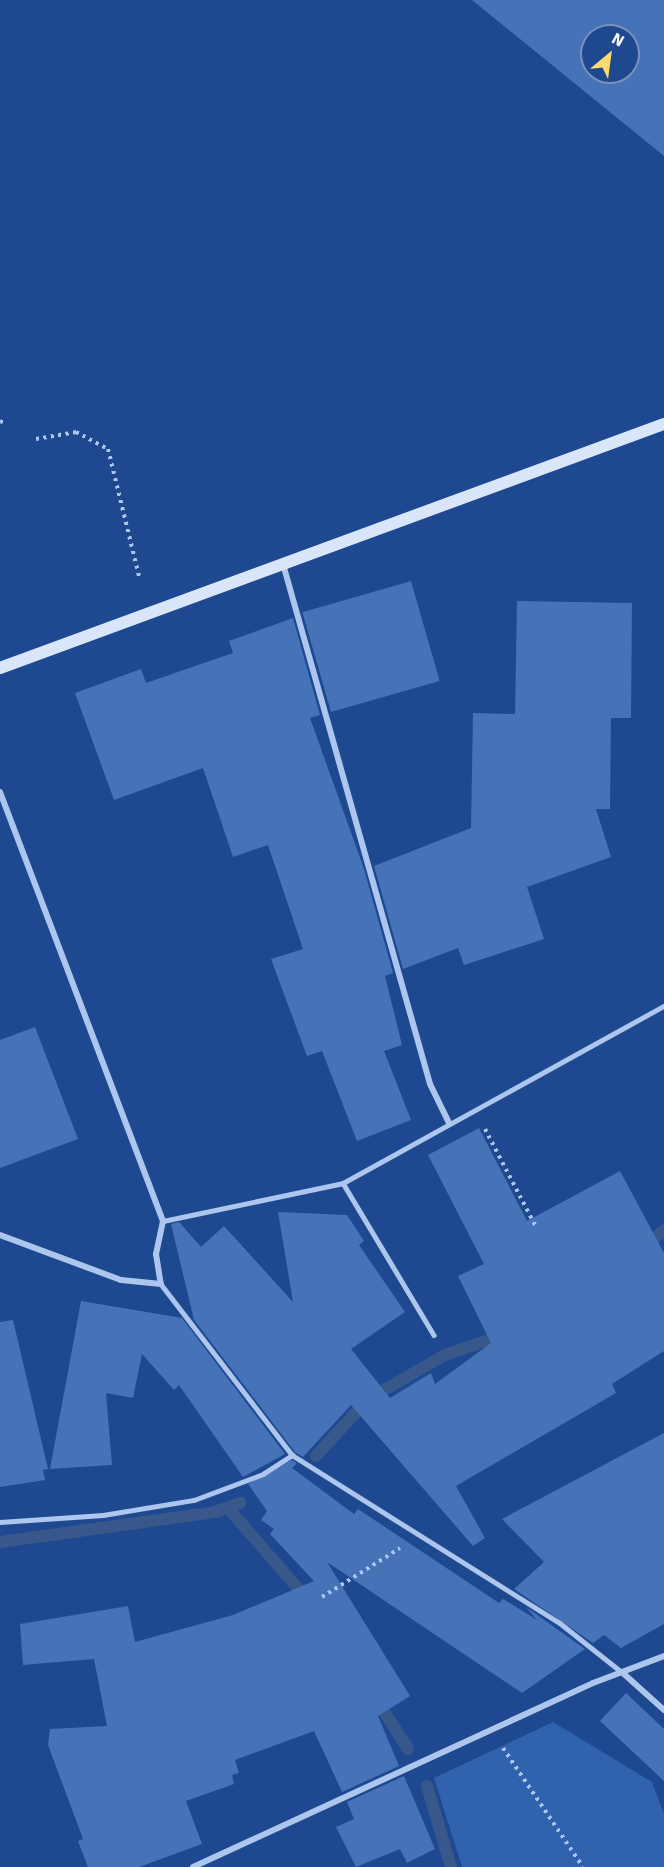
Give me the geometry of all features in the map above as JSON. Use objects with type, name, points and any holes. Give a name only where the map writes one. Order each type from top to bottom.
[{"type":"street","points":[[0,668],[664,424]]},
{"type":"street","points":[[283,564],[430,1084],[450,1123]]},
{"type":"street","points":[[0,792],[163,1221],[156,1254],[161,1284],[121,1280],[0,1235]]},
{"type":"street","points":[[193,1867],[493,1730],[664,1656]]},
{"type":"street","points":[[624,1674],[664,1710]]},
{"type":"lane","points":[[163,1221],[342,1183],[664,1006]]},
{"type":"lane","points":[[342,1183],[434,1335]]},
{"type":"lane","points":[[161,1284],[292,1455],[560,1623],[624,1674]]},
{"type":"lane","points":[[0,1522],[194,1500],[263,1474],[292,1455]]},
{"type":"path","points":[[0,422],[6,420]]},
{"type":"path","points":[[36,440],[76,432],[108,449],[140,576]]},
{"type":"path","points":[[474,1109],[536,1227]]},
{"type":"path","points":[[322,1597],[420,1536]]},
{"type":"path","points":[[493,1730],[583,1867]]},
{"type":"shaded area","points":[[553,1722],[652,1782],[664,1814],[664,1867],[462,1867],[434,1778]]},
{"type":"building","points":[[472,0],[664,0],[664,156]]},
{"type":"building","points":[[411,581],[440,681],[331,712],[302,612]]},
{"type":"building","points":[[517,601],[632,603],[631,718],[611,718],[610,809],[596,809],[611,857],[527,887],[544,939],[464,965],[458,948],[403,969],[374,866],[471,828],[473,713],[515,714]]},
{"type":"building","points":[[293,618],[320,715],[310,718],[364,869],[393,973],[385,976],[402,1045],[384,1051],[411,1120],[357,1141],[322,1051],[307,1056],[271,959],[303,949],[268,845],[233,857],[203,768],[114,800],[75,693],[141,669],[146,683],[233,653],[229,641]]},
{"type":"building","points":[[35,1027],[78,1139],[0,1168],[0,1040]]},
{"type":"building","points":[[479,1128],[527,1221],[620,1171],[664,1253],[664,1351],[612,1384],[616,1393],[456,1486],[485,1538],[473,1546],[351,1405],[303,1457],[295,1452],[194,1320],[171,1224],[179,1222],[201,1247],[224,1226],[293,1302],[278,1212],[347,1215],[364,1241],[359,1245],[405,1312],[351,1349],[390,1398],[431,1373],[435,1384],[491,1343],[458,1276],[484,1264],[428,1155]]},
{"type":"building","points":[[81,1301],[182,1318],[285,1454],[243,1477],[179,1385],[174,1390],[142,1354],[133,1398],[106,1393],[112,1465],[50,1469]]},
{"type":"building","points":[[13,1320],[48,1469],[43,1470],[45,1480],[0,1487],[0,1322]]},
{"type":"building","points":[[664,1433],[664,1624],[621,1648],[604,1635],[593,1643],[514,1589],[544,1562],[502,1519]]},
{"type":"building","points":[[292,1460],[297,1463],[292,1468],[354,1514],[358,1509],[499,1603],[503,1599],[537,1620],[526,1607],[585,1649],[522,1693],[327,1562],[410,1696],[378,1716],[399,1766],[342,1792],[314,1731],[235,1760],[239,1773],[232,1775],[234,1784],[186,1801],[202,1844],[139,1867],[88,1867],[78,1841],[83,1839],[48,1745],[50,1729],[107,1726],[94,1659],[23,1665],[20,1624],[128,1606],[135,1642],[233,1615],[314,1581],[270,1534],[274,1529],[261,1520],[267,1511],[248,1484]]},
{"type":"building","points":[[626,1693],[664,1729],[664,1781],[600,1721]]},
{"type":"building","points":[[404,1776],[435,1849],[407,1863],[400,1849],[356,1867],[336,1827],[354,1819],[347,1802]]},
{"type":"waterway","points":[[644,1247],[664,1230]]},
{"type":"waterway","points":[[316,1456],[368,1399],[445,1355],[503,1335]]},
{"type":"waterway","points":[[0,1542],[215,1512],[240,1503]]},
{"type":"waterway","points":[[228,1508],[308,1600]]},
{"type":"waterway","points":[[377,1700],[408,1749]]},
{"type":"waterway","points":[[427,1786],[451,1867]]}]
